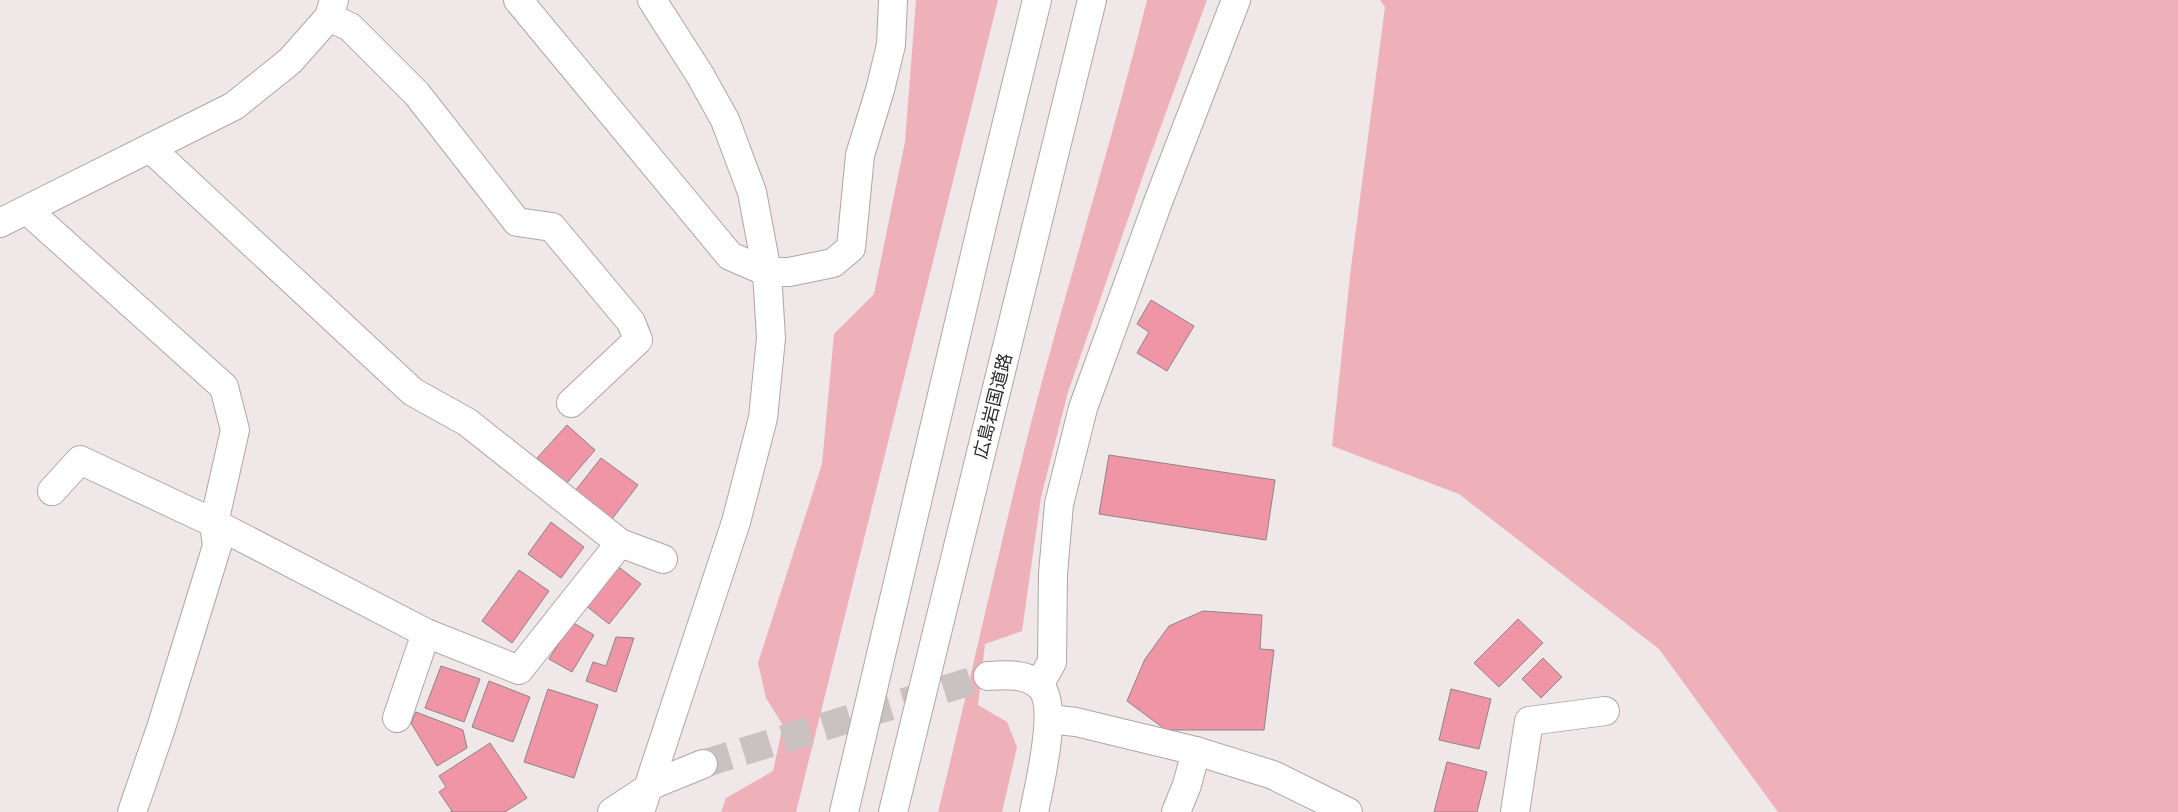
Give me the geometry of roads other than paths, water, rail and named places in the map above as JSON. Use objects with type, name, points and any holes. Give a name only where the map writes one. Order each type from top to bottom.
[{"type":"main road","points":[[518,0],[730,256],[767,272],[789,272],[833,263],[851,248],[860,155],[880,90],[890,44],[892,0]]},
{"type":"main road","points":[[644,800],[736,522],[763,418],[771,338],[767,272],[752,192],[725,120],[652,0]]},
{"type":"main road","points":[[844,812],[986,208],[1037,0]]},
{"type":"main road","name":"広島岩国道路","points":[[893,812],[1092,0]]},
{"type":"main road","points":[[1039,685],[1052,662],[1053,574],[1059,504],[1083,408],[1158,202],[1236,0]]},
{"type":"main road","points":[[0,223],[234,106],[290,60],[331,8],[417,94],[517,222],[552,227],[631,322],[638,340],[571,403]]},
{"type":"main road","points":[[150,148],[413,392],[467,422],[620,544],[663,559]]},
{"type":"main road","points":[[27,210],[224,387],[235,430],[214,523],[217,546],[161,728],[132,812]]},
{"type":"main road","points":[[52,491],[80,460],[214,523],[426,633],[519,670],[620,544]]},
{"type":"main road","points":[[397,718],[426,633]]},
{"type":"main road","points":[[988,676],[1013,674],[1039,685],[1047,696],[1049,719],[1034,812]]},
{"type":"main road","points":[[1515,812],[1529,721],[1604,711]]},
{"type":"main road","points":[[1049,719],[1076,722],[1196,751],[1273,775],[1348,812]]},
{"type":"main road","points":[[1176,812],[1187,785],[1196,751]]},
{"type":"main road","points":[[612,812],[644,800],[679,772],[703,764]]},
{"type":"tunnel","points":[[703,764],[988,676]]}]
